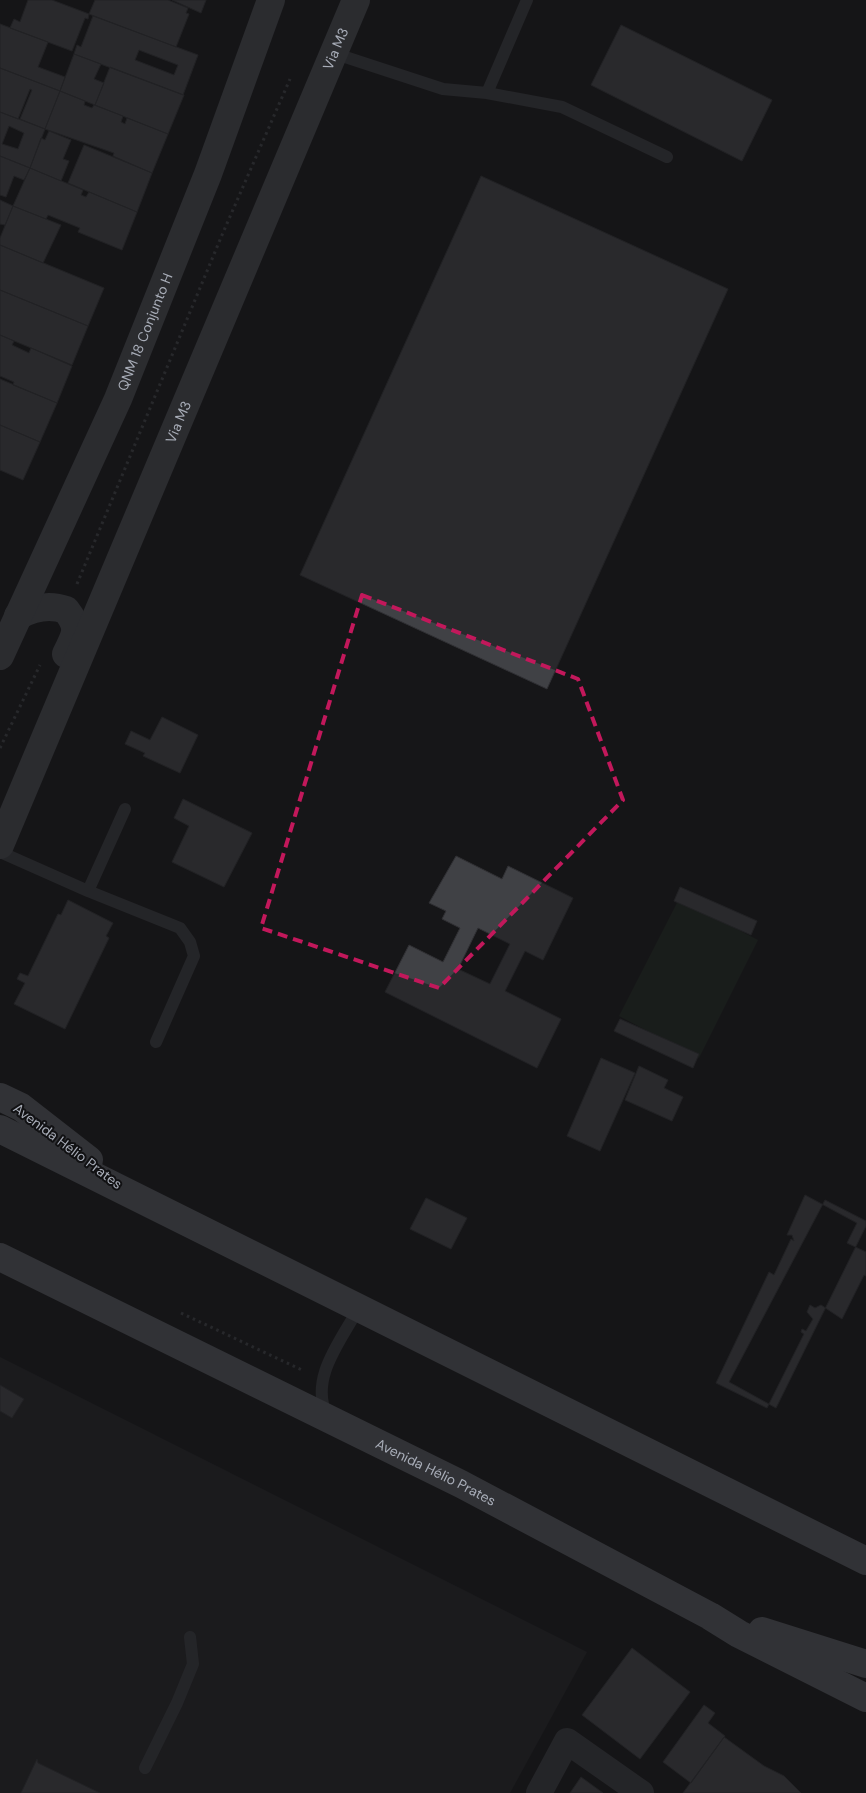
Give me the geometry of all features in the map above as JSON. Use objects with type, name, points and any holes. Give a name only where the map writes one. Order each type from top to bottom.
[{"type":"main road","name":"QNM 18 Conjunto H","points":[[0,656],[118,399],[208,174],[271,0]]},
{"type":"main road","name":"Via M3","points":[[0,845],[356,0]]},
{"type":"main road","points":[[0,841],[20,752],[74,637],[75,621],[66,610],[46,606],[35,608],[18,616]]},
{"type":"main road","name":"Avenida Hélio Prates","points":[[0,1097],[21,1107],[135,1197]]},
{"type":"main road","name":"Avenida Hélio Prates","points":[[0,1129],[358,1309],[708,1480],[866,1560]]},
{"type":"main road","name":"Avenida Hélio Prates","points":[[0,1258],[461,1484],[710,1616],[739,1634],[866,1698]]},
{"type":"main road","points":[[710,1616],[866,1664]]},
{"type":"street","points":[[539,1793],[567,1741],[641,1793]]},
{"type":"lane","points":[[488,93],[527,0]]},
{"type":"lane","points":[[334,53],[443,89],[488,93],[562,106],[667,157]]},
{"type":"lane","points":[[88,892],[126,809]]},
{"type":"lane","points":[[0,852],[88,892],[180,928],[190,942],[194,956],[156,1042]]},
{"type":"lane","points":[[328,1418],[320,1397],[322,1379],[358,1309]]},
{"type":"lane","points":[[144,1768],[177,1703],[193,1664],[190,1637]]},
{"type":"path","points":[[66,610],[218,244],[293,72]]},
{"type":"path","points":[[0,748],[42,662]]},
{"type":"highlighted area","points":[[362,595],[578,679],[623,800],[439,988],[261,928]]},
{"type":"shaded area","points":[[679,899],[758,940],[699,1058],[619,1016]]},
{"type":"shaded area","points":[[0,1357],[587,1652],[510,1793],[0,1793]]},
{"type":"building","points":[[28,0],[52,0],[89,14],[88,19],[85,18],[72,51],[10,28],[14,19],[20,22]]},
{"type":"building","points":[[95,0],[168,0],[188,8],[186,13],[189,14],[176,47],[89,14]]},
{"type":"building","points":[[172,0],[206,0],[201,13]]},
{"type":"building","points":[[93,16],[198,55],[183,95],[74,54],[77,45],[81,47]],"holes":[[[139,50],[178,65],[174,75],[135,60]]]},
{"type":"building","points":[[0,24],[48,42],[38,67],[65,77],[60,91],[0,68]]},
{"type":"building","points":[[621,25],[772,100],[742,161],[591,85]]},
{"type":"building","points":[[74,54],[101,64],[94,79],[104,83],[95,105],[60,91]]},
{"type":"building","points":[[110,67],[184,95],[168,134],[95,105]]},
{"type":"building","points":[[0,68],[60,91],[45,129],[20,119],[32,90],[30,89],[18,119],[0,112]]},
{"type":"building","points":[[60,91],[85,101],[84,105],[92,108],[94,105],[123,116],[121,122],[125,124],[127,118],[168,134],[152,173],[113,156],[114,153],[45,129]]},
{"type":"building","points":[[0,112],[45,129],[30,168],[0,156]],"holes":[[[9,126],[24,133],[18,149],[2,144]]]},
{"type":"building","points":[[49,131],[71,140],[63,159],[69,161],[61,181],[30,168],[41,138],[45,140]]},
{"type":"building","points":[[84,145],[152,173],[137,212],[68,183]]},
{"type":"building","points":[[0,156],[30,168],[24,180],[14,176],[6,197],[0,195]]},
{"type":"building","points":[[30,168],[83,190],[81,195],[86,197],[89,192],[137,212],[122,250],[78,232],[80,228],[48,215],[46,219],[13,206]]},
{"type":"building","points":[[481,176],[728,289],[547,689],[300,575]]},
{"type":"building","points":[[0,200],[13,206],[5,225],[0,224]]},
{"type":"building","points":[[13,206],[61,225],[43,263],[0,245],[0,238]]},
{"type":"building","points":[[0,245],[104,288],[88,326],[0,290]]},
{"type":"building","points":[[0,290],[88,326],[72,365],[0,335]]},
{"type":"building","points":[[0,335],[14,341],[12,345],[29,353],[31,348],[72,366],[57,403],[13,385],[14,382],[0,376]]},
{"type":"building","points":[[0,379],[57,403],[40,442],[0,425]]},
{"type":"building","points":[[0,425],[40,442],[23,480],[0,470]]},
{"type":"building","points":[[162,717],[198,735],[180,773],[143,756],[145,753],[125,744],[131,731],[150,740]]},
{"type":"building","points":[[183,799],[252,833],[224,887],[172,862],[189,826],[174,818]]},
{"type":"building","points":[[456,856],[502,879],[508,866],[573,898],[543,960],[525,951],[505,991],[561,1019],[537,1068],[385,992],[409,945],[443,962],[460,928],[442,919],[446,911],[429,903]],"holes":[[[478,928],[510,944],[490,984],[458,969]]]},
{"type":"building","points":[[680,887],[757,921],[751,935],[674,901]]},
{"type":"building","points":[[68,900],[113,923],[106,936],[109,938],[65,1029],[14,1004],[25,983],[17,979],[20,973],[28,976],[58,914],[61,915]]},
{"type":"building","points":[[620,1019],[699,1054],[693,1068],[614,1031]]},
{"type":"building","points":[[601,1058],[635,1073],[600,1151],[567,1136]]},
{"type":"building","points":[[639,1066],[668,1080],[664,1088],[683,1097],[672,1121],[625,1100]]},
{"type":"building","points":[[805,1195],[857,1223],[847,1243],[866,1252],[866,1276],[864,1275],[842,1319],[821,1305],[815,1308],[810,1305],[807,1312],[813,1319],[806,1331],[802,1329],[801,1332],[804,1334],[767,1408],[716,1383],[769,1272],[774,1275],[791,1239],[794,1241],[792,1235],[787,1235]]},
{"type":"building","points":[[426,1198],[467,1218],[451,1249],[410,1229]]},
{"type":"building","points":[[825,1200],[866,1221],[866,1226],[776,1408],[729,1382]]},
{"type":"building","points":[[0,1385],[24,1399],[12,1418],[0,1411]]},
{"type":"building","points":[[632,1648],[690,1692],[640,1759],[582,1715]]},
{"type":"building","points":[[704,1705],[715,1713],[708,1723],[725,1736],[691,1783],[663,1762]]},
{"type":"building","points":[[724,1737],[764,1766],[784,1776],[801,1793],[683,1793]]},
{"type":"building","points":[[37,1759],[38,1763],[100,1793],[21,1793]]},
{"type":"building","points":[[581,1777],[603,1793],[570,1793]]}]
